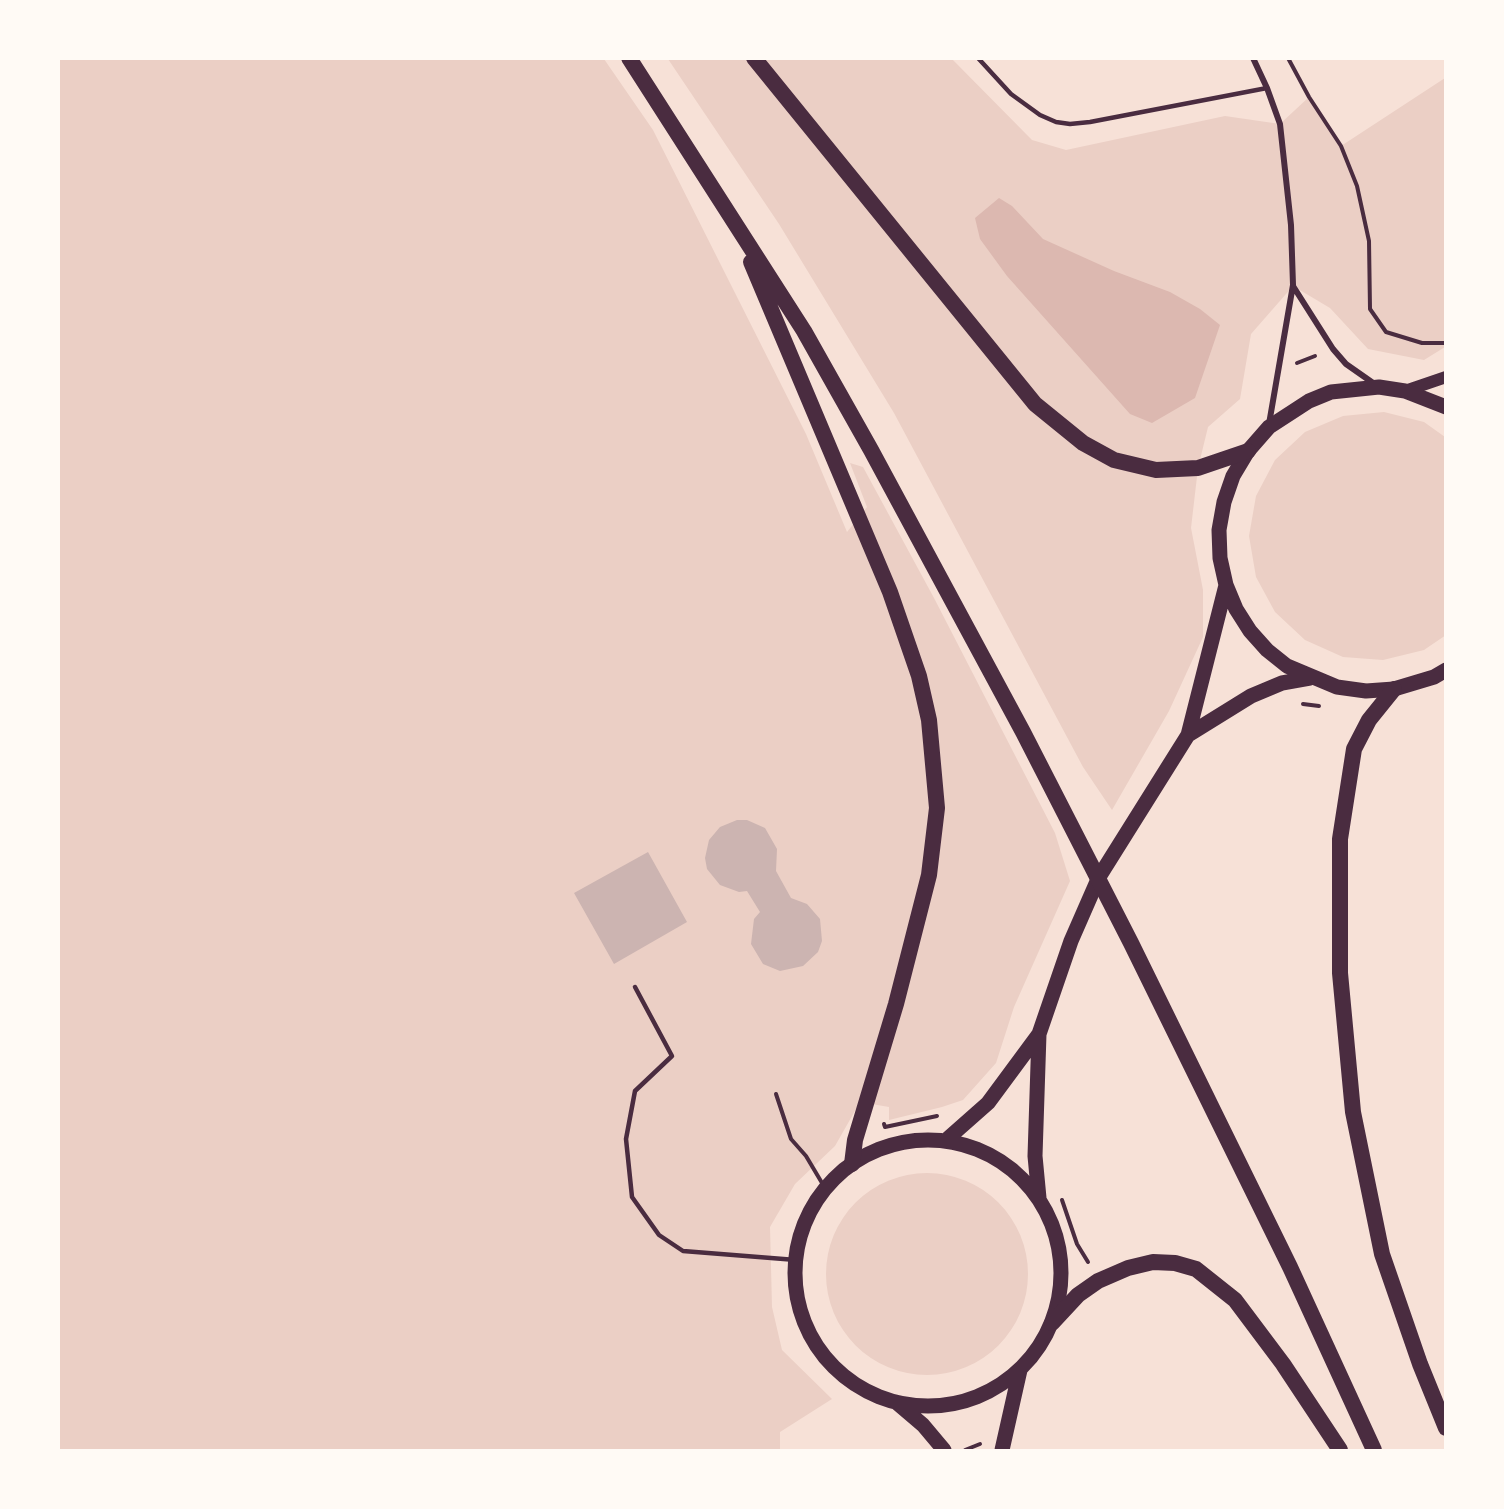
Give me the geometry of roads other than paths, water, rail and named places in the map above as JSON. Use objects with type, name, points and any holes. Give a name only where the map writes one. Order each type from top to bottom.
[{"type":"highway","points":[[629,58],[729,210],[804,331],[1023,732],[1131,943],[1290,1268],[1374,1450]]},
{"type":"highway","points":[[754,58],[1035,404],[1083,443],[1114,460],[1156,470],[1198,468],[1248,451]]},
{"type":"highway","points":[[729,210],[890,592],[919,676],[929,720],[937,808],[929,875],[869,1102],[855,1140],[852,1164]]},
{"type":"highway","points":[[1394,689],[1369,720],[1354,749],[1340,839],[1340,973],[1353,1112],[1382,1254],[1420,1364],[1446,1428]]},
{"type":"highway","points":[[1052,1323],[1078,1295],[1098,1281],[1128,1268],[1153,1263],[1174,1263],[1196,1269],[1234,1300],[1282,1364],[1340,1450]]},
{"type":"main road","points":[[1405,392],[1446,377]]},
{"type":"main road","points":[[1446,407],[1405,392],[1379,387],[1331,392],[1288,412],[1269,427],[1248,451],[1233,476],[1224,502],[1219,530],[1220,558],[1226,585],[1236,609],[1250,631],[1281,661],[1310,678],[1337,687],[1366,691],[1394,689],[1434,678],[1446,670]]},
{"type":"main road","points":[[1039,1198],[1035,1156],[1039,1034],[1071,941],[1099,878],[1188,735],[1226,585]]},
{"type":"main road","points":[[1188,735],[1251,696],[1282,683],[1310,678]]},
{"type":"main road","points":[[945,1141],[988,1103],[1039,1034]]},
{"type":"main road","points":[[912,1141],[945,1141],[981,1150],[1014,1170],[1039,1198],[1054,1228],[1061,1260],[1060,1292],[1052,1323],[1038,1348],[1020,1370],[993,1389],[962,1402],[929,1406],[896,1402],[865,1390],[837,1370],[816,1345],[801,1314],[795,1281],[797,1248],[807,1216],[825,1188],[852,1164],[891,1146],[912,1141]]},
{"type":"main road","points":[[1002,1450],[1020,1370]]},
{"type":"main road","points":[[896,1402],[923,1425],[944,1450]]},
{"type":"street","points":[[1252,58],[1267,88],[1280,124],[1287,169],[1293,285],[1269,427]]},
{"type":"street","points":[[1293,285],[1333,349],[1346,364],[1379,387]]},
{"type":"lane","points":[[978,58],[1011,94],[1040,115],[1063,123],[1090,122],[1267,88]]},
{"type":"lane","points":[[635,987],[672,1056],[635,1091],[626,1139],[632,1197],[658,1235],[683,1251],[796,1260]]}]
